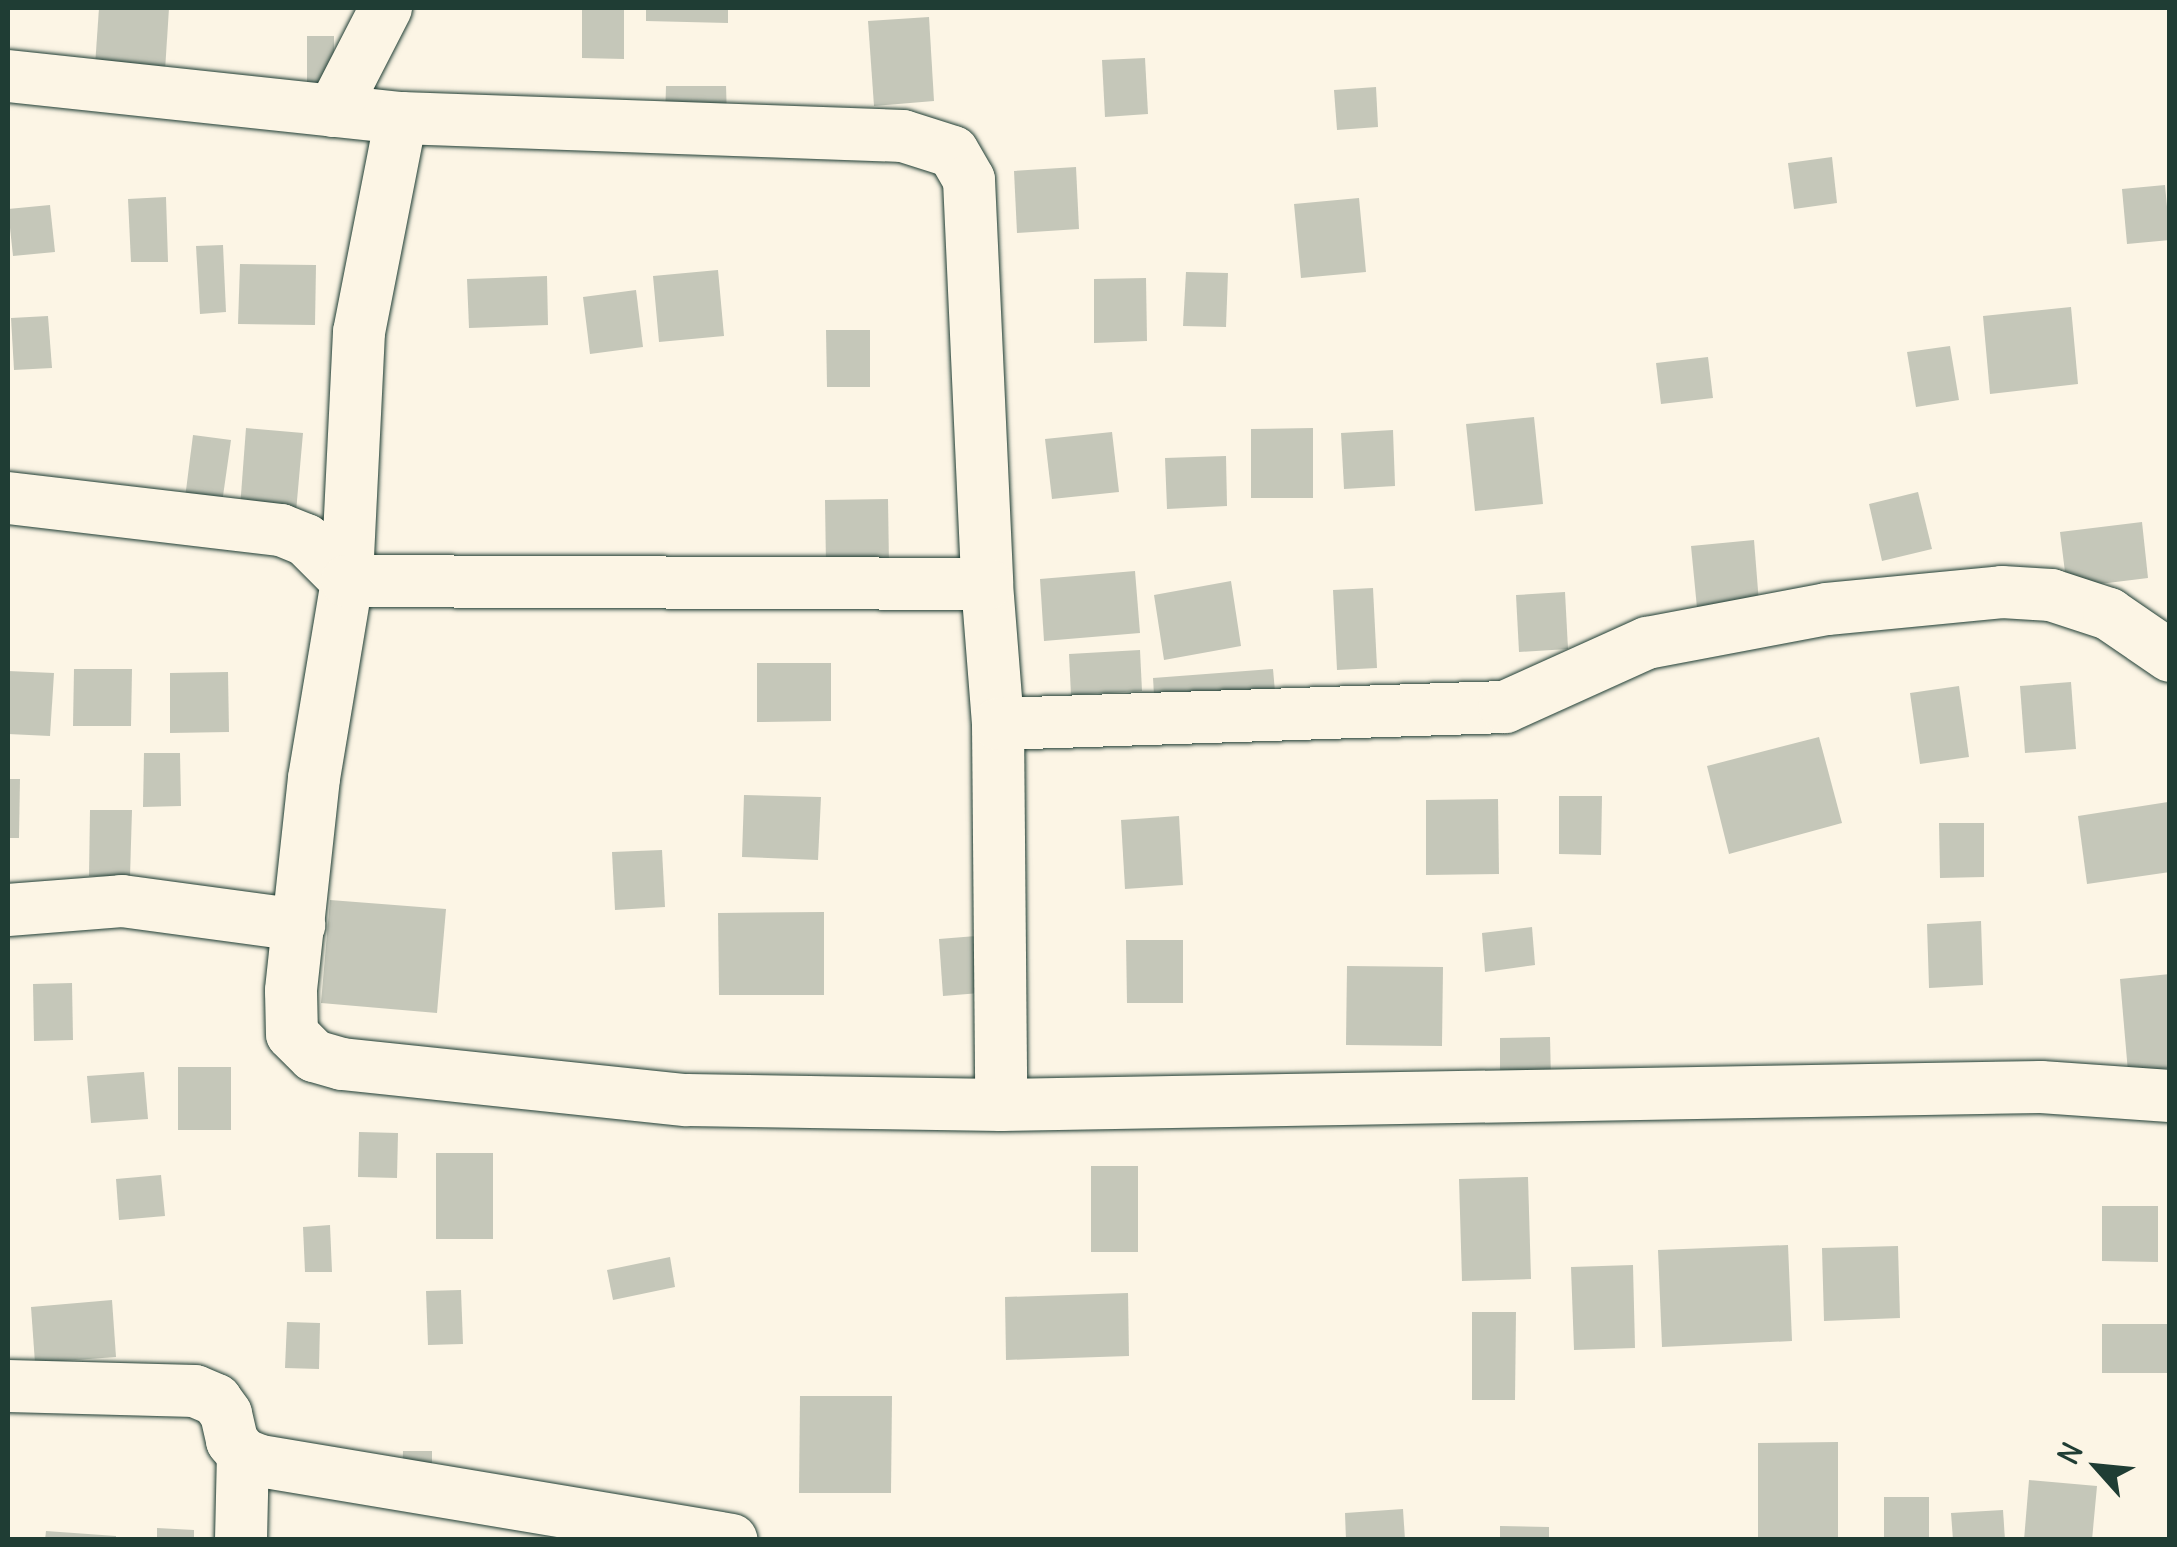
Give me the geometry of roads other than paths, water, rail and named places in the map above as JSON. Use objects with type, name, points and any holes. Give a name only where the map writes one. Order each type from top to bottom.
[{"type":"street","points":[[333,111],[386,8]]},
{"type":"street","points":[[8,76],[401,118],[903,136],[953,152],[970,180],[987,584],[998,724],[1001,1105]]},
{"type":"street","points":[[401,118],[359,332],[346,582],[314,778],[291,991],[292,1034],[314,1056],[342,1064],[687,1100],[1001,1105],[2041,1088],[2170,1096]]},
{"type":"street","points":[[8,498],[281,530],[306,540],[346,582],[987,584]]},
{"type":"street","points":[[998,724],[1504,707],[1648,643],[1827,609],[2002,592],[2051,595],[2109,614],[2170,656]]},
{"type":"street","points":[[8,910],[122,901],[299,926]]},
{"type":"street","points":[[8,1386],[195,1390],[216,1400],[226,1414],[232,1440],[243,1454],[260,1461],[731,1540]]},
{"type":"street","points":[[241,1540],[243,1454]]}]
